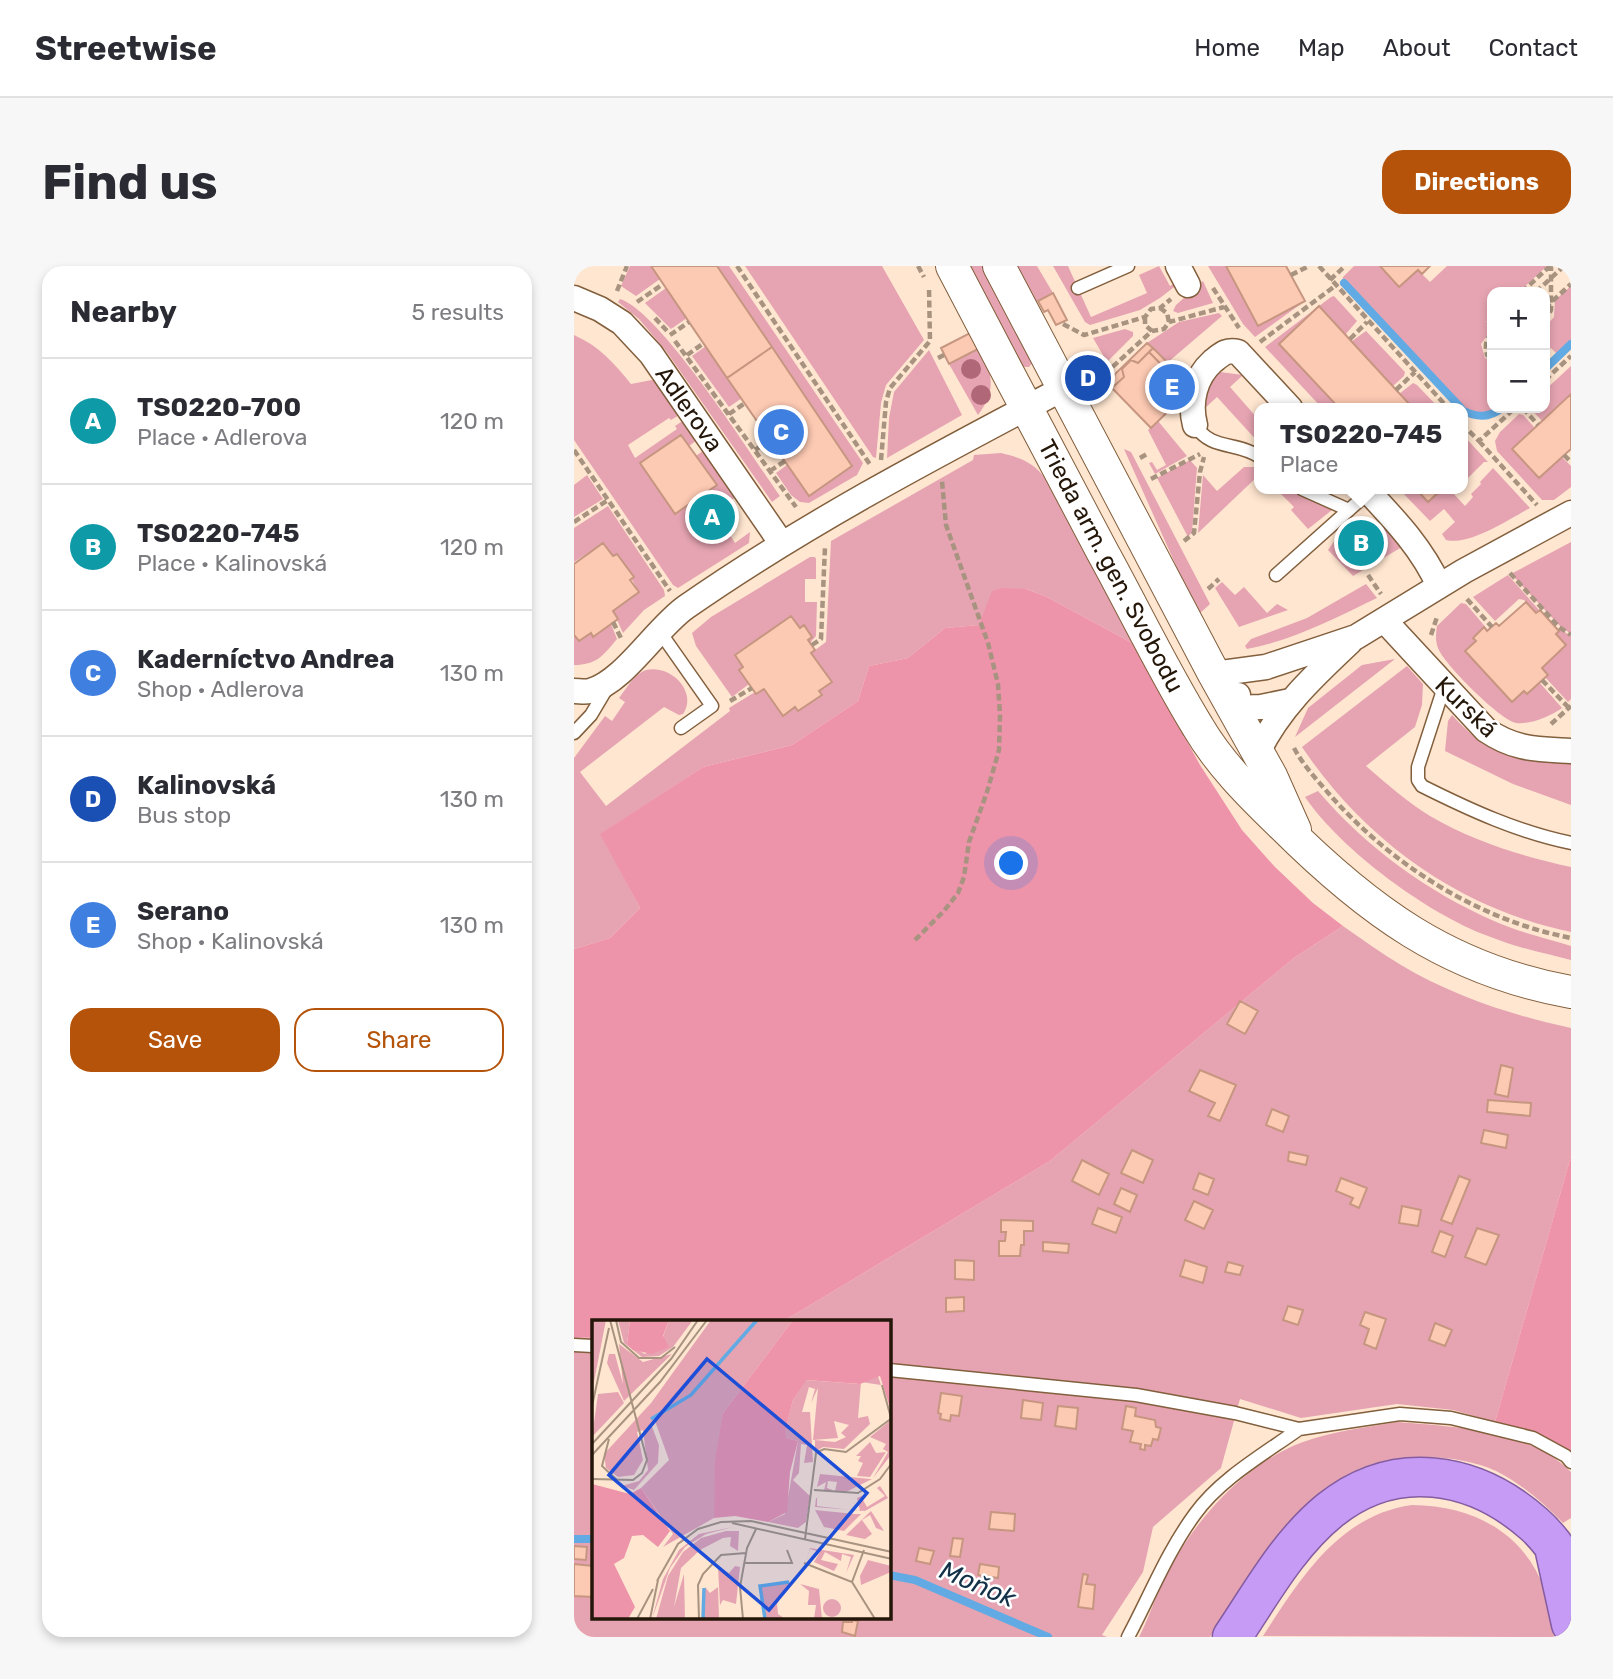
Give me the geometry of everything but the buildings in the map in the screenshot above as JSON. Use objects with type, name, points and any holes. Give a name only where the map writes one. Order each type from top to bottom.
[{"type":"highway","points":[[1237,1629],[1280,1565],[1307,1532],[1330,1510],[1374,1485],[1419,1476],[1444,1478],[1471,1485],[1514,1508],[1562,1551],[1571,1624]]},
{"type":"street","name":"Trieda arm. gen. Svobodu","points":[[952,266],[1025,408],[1199,729],[1244,789],[1301,845],[1372,906],[1433,946],[1498,975],[1571,992]]},
{"type":"street","name":"Trieda arm. gen. Svobodu","points":[[999,266],[1214,674],[1271,776],[1301,845]]},
{"type":"street","name":"Adlerova","points":[[574,298],[600,309],[622,323],[651,354],[782,544]]},
{"type":"street","points":[[1195,425],[1192,409],[1199,378],[1223,352],[1231,350],[1238,352],[1285,403]]},
{"type":"street","points":[[574,691],[590,691],[610,681],[682,610],[782,544],[1064,388]]},
{"type":"street","points":[[1370,494],[1417,546],[1439,586]]},
{"type":"street","points":[[1214,674],[1266,667],[1356,637],[1439,586],[1561,520]]},
{"type":"street","points":[[1114,572],[1153,609],[1200,695],[1215,706],[1261,707],[1290,701]]},
{"type":"street","name":"Kurská","points":[[1384,620],[1475,721],[1500,740],[1525,749],[1571,751]]},
{"type":"street","points":[[1258,752],[1290,701],[1356,637]]},
{"type":"street","points":[[1231,771],[1227,743],[1233,708],[1244,684],[1266,667]]},
{"type":"lane","points":[[1078,288],[1128,266]]},
{"type":"lane","points":[[1195,425],[1208,440],[1254,454]]},
{"type":"lane","points":[[1313,494],[1349,510]]},
{"type":"lane","points":[[1276,575],[1364,494]]},
{"type":"lane","points":[[660,632],[712,706],[681,728]]},
{"type":"lane","points":[[574,733],[591,715],[610,681]]},
{"type":"lane","points":[[1444,687],[1418,767],[1418,780],[1422,786],[1491,819],[1539,836],[1571,843]]},
{"type":"lane","points":[[574,1345],[592,1346]]},
{"type":"lane","points":[[891,1370],[1136,1395],[1235,1413],[1299,1429],[1400,1413],[1451,1418],[1533,1438],[1566,1456],[1571,1462]]},
{"type":"lane","points":[[1128,1637],[1161,1569],[1196,1512],[1249,1464],[1299,1429]]},
{"type":"path","points":[[617,290],[627,266]]},
{"type":"path","points":[[737,266],[874,471]]},
{"type":"path","points":[[1291,275],[1309,266]]},
{"type":"path","points":[[1319,266],[1367,322],[1443,403]]},
{"type":"path","points":[[1330,280],[1345,266]]},
{"type":"path","points":[[1527,287],[1550,266]]},
{"type":"path","points":[[1550,266],[1550,310]]},
{"type":"path","points":[[1543,287],[1564,266]]},
{"type":"path","points":[[1539,287],[1540,275]]},
{"type":"path","points":[[1160,308],[1183,276]]},
{"type":"path","points":[[637,302],[663,284]]},
{"type":"path","points":[[1551,302],[1571,284]]},
{"type":"path","points":[[607,285],[645,309]]},
{"type":"path","points":[[1255,345],[1335,286]]},
{"type":"path","points":[[881,468],[886,402],[890,388],[930,341],[929,288]]},
{"type":"path","points":[[1097,381],[1152,331],[1160,331],[1169,322],[1224,307]]},
{"type":"path","points":[[1060,323],[1084,335],[1145,317],[1151,309],[1160,308],[1167,313],[1169,322]]},
{"type":"path","points":[[653,317],[687,355],[798,510]]},
{"type":"path","points":[[1145,317],[1146,325],[1152,331]]},
{"type":"path","points":[[670,335],[689,322]]},
{"type":"path","points":[[1350,339],[1367,322]]},
{"type":"path","points":[[687,355],[704,343]]},
{"type":"path","points":[[1550,375],[1571,356]]},
{"type":"path","points":[[1396,390],[1415,372]]},
{"type":"path","points":[[729,414],[745,403]]},
{"type":"path","points":[[1479,440],[1509,413]]},
{"type":"path","points":[[1527,413],[1538,425]]},
{"type":"path","points":[[1468,430],[1541,509],[1561,520]]},
{"type":"path","points":[[755,450],[770,440]]},
{"type":"path","points":[[574,450],[673,596]]},
{"type":"path","points":[[1151,479],[1206,452],[1200,472],[1195,533],[1184,541]]},
{"type":"path","points":[[1140,458],[1147,454]]},
{"type":"path","points":[[1564,455],[1571,462]]},
{"type":"path","points":[[770,471],[785,461]]},
{"type":"path","points":[[915,940],[958,893],[964,877],[969,842],[999,750],[998,684],[988,643],[946,525],[942,474]]},
{"type":"path","points":[[574,522],[608,500]]},
{"type":"path","points":[[812,646],[821,639],[825,541],[813,548]]},
{"type":"path","points":[[1517,565],[1507,570],[1551,620],[1571,635]]},
{"type":"path","points":[[1208,589],[1219,579]]},
{"type":"path","points":[[1464,595],[1492,627]]},
{"type":"path","points":[[1430,642],[1434,621],[1441,611]]},
{"type":"path","points":[[613,622],[622,640]]},
{"type":"path","points":[[616,647],[630,632]]},
{"type":"path","points":[[1542,680],[1570,707],[1550,726]]},
{"type":"path","points":[[724,693],[731,703],[752,688]]},
{"type":"path","points":[[1294,748],[1346,812],[1405,863],[1452,893],[1496,915],[1545,933],[1571,938]]},
{"type":"shaded area","points":[[630,266],[651,266],[660,279],[636,296],[621,286]]},
{"type":"shaded area","points":[[717,266],[729,266],[863,463],[857,475],[809,503],[800,502],[791,495],[776,473],[787,465],[809,496],[852,465]]},
{"type":"shaded area","points":[[745,266],[882,266],[924,340],[886,385],[881,403],[876,458],[873,457]]},
{"type":"shaded area","points":[[969,266],[984,266],[1033,362],[1029,367],[1021,364]]},
{"type":"shaded area","points":[[1016,266],[1037,266],[1053,293],[1035,303]]},
{"type":"shaded area","points":[[1053,266],[1068,266],[1091,317],[1147,293],[1139,275],[1159,266],[1170,286],[1196,270],[1140,310],[1090,325],[1085,322]]},
{"type":"shaded area","points":[[1208,266],[1226,266],[1258,326],[1305,301],[1255,337],[1243,324]]},
{"type":"shaded area","points":[[1354,266],[1380,266],[1399,287],[1418,270],[1430,282],[1447,266],[1547,266],[1524,287],[1487,287],[1487,336],[1481,344],[1487,359],[1487,413],[1497,413],[1479,418],[1468,414],[1468,403],[1453,403],[1342,283],[1343,277]]},
{"type":"shaded area","points":[[1203,281],[1213,303],[1178,313],[1173,311],[1176,305]]},
{"type":"shaded area","points":[[1571,286],[1571,346],[1550,366],[1550,362],[1558,355],[1550,349],[1550,321],[1554,317],[1555,300]]},
{"type":"shaded area","points":[[666,288],[687,318],[671,329],[645,303]]},
{"type":"shaded area","points":[[1334,296],[1357,321],[1345,335],[1319,307],[1279,344],[1334,403],[1317,403],[1265,347],[1331,297]]},
{"type":"shaded area","points":[[620,299],[637,310],[681,356],[780,496],[772,502],[666,351],[639,319],[618,302]]},
{"type":"shaded area","points":[[1219,313],[1222,316],[1167,363],[1147,343],[1179,322]]},
{"type":"shaded area","points":[[1125,329],[1133,332],[1133,336],[1107,362],[1093,338]]},
{"type":"shaded area","points":[[1366,331],[1405,372],[1393,386],[1352,341]]},
{"type":"shaded area","points":[[574,335],[606,356],[631,384],[657,379],[681,414],[671,420],[669,418],[628,445],[635,458],[677,429],[675,426],[684,420],[697,440],[689,446],[681,435],[640,463],[675,513],[696,456],[704,450],[736,497],[727,503],[722,496],[689,519],[701,538],[736,515],[725,527],[735,543],[750,532],[749,543],[678,588],[673,585],[574,440]]},
{"type":"shaded area","points":[[706,346],[742,398],[729,407],[692,356]]},
{"type":"shaded area","points":[[981,347],[991,382],[988,397],[978,415],[949,364]]},
{"type":"shaded area","points":[[929,350],[962,415],[887,458],[889,418],[894,392]]},
{"type":"shaded area","points":[[1571,366],[1571,394],[1542,421],[1535,413],[1550,413],[1550,385]]},
{"type":"shaded area","points":[[1220,372],[1243,375],[1230,387],[1254,414],[1254,438],[1217,397],[1203,410],[1205,383]]},
{"type":"shaded area","points":[[1413,383],[1434,403],[1408,403],[1399,394]]},
{"type":"shaded area","points":[[1519,414],[1535,428],[1512,449],[1539,478],[1562,457],[1571,466],[1571,487],[1554,500],[1542,500],[1497,451],[1495,441],[1500,432]]},
{"type":"shaded area","points":[[1158,421],[1187,456],[1155,474],[1149,463],[1152,462],[1157,470],[1166,465],[1148,430]]},
{"type":"shaded area","points":[[1468,440],[1488,462],[1484,462],[1468,478]]},
{"type":"shaded area","points":[[1124,449],[1131,452],[1210,604],[1198,615]]},
{"type":"shaded area","points":[[1001,453],[1026,462],[1046,479],[1134,644],[1047,597],[1026,589],[979,625],[945,628],[908,658],[869,666],[858,701],[792,745],[703,767],[601,834],[640,908],[610,938],[574,949],[574,758],[605,716],[612,721],[625,702],[619,698],[631,682],[646,670],[664,671],[680,682],[687,697],[687,706],[683,714],[679,715],[664,707],[580,772],[606,806],[730,711],[729,708],[755,692],[764,689],[783,715],[831,682],[811,653],[826,642],[831,541],[973,460],[974,455]]},
{"type":"shaded area","points":[[1190,460],[1197,468],[1192,532],[1188,537],[1157,478]]},
{"type":"shaded area","points":[[1244,467],[1254,467],[1254,480],[1198,533],[1203,475],[1217,491]]},
{"type":"shaded area","points":[[1493,468],[1530,508],[1489,530],[1455,541],[1446,540],[1442,534],[1455,522],[1444,509],[1430,521],[1404,494],[1421,494],[1428,501],[1436,494],[1454,494],[1465,506],[1480,482]]},
{"type":"shaded area","points":[[587,475],[603,499],[574,517],[574,485]]},
{"type":"shaded area","points":[[1281,494],[1300,494],[1332,510],[1308,529],[1291,510],[1294,507]]},
{"type":"shaded area","points":[[608,506],[664,590],[665,596],[644,610],[623,633],[613,611],[639,592],[617,554],[613,556],[603,543],[574,562],[574,528]]},
{"type":"shaded area","points":[[1358,518],[1377,523],[1402,547],[1353,576],[1328,550],[1344,527],[1350,535],[1343,542],[1361,561],[1379,545],[1360,525],[1355,530],[1349,522]]},
{"type":"shaded area","points":[[1571,542],[1571,634],[1560,626],[1511,574]]},
{"type":"shaded area","points":[[810,557],[816,559],[816,579],[805,579],[805,602],[817,602],[816,636],[810,643],[808,640],[812,637],[804,626],[800,628],[791,616],[735,654],[743,667],[740,670],[749,684],[732,697],[696,646],[692,633],[711,617]]},
{"type":"shaded area","points":[[1508,575],[1539,610],[1536,613],[1524,600],[1519,599],[1495,621],[1473,597]]},
{"type":"shaded area","points":[[1222,582],[1235,595],[1244,587],[1267,613],[1277,604],[1288,610],[1239,627],[1215,588]]},
{"type":"shaded area","points":[[1366,584],[1377,598],[1298,634],[1247,649],[1245,646],[1251,639],[1307,618]]},
{"type":"shaded area","points":[[1002,588],[1026,589],[1047,597],[1134,644],[1200,765],[1242,830],[1275,867],[1313,903],[1343,926],[1294,958],[1050,1161],[785,1320],[592,1320],[592,1337],[574,1338],[574,949],[610,938],[640,908],[600,834],[703,767],[792,745],[858,701],[869,666],[908,658],[945,628],[979,625],[992,591]]},
{"type":"shaded area","points":[[1461,603],[1466,604],[1488,630],[1484,628],[1474,637],[1476,641],[1466,652],[1512,702],[1524,691],[1527,694],[1540,683],[1562,708],[1528,723],[1516,723],[1498,712],[1461,678],[1442,655],[1436,637],[1437,626]]},
{"type":"shaded area","points":[[611,624],[617,639],[594,661],[574,665],[574,635],[579,641],[591,633],[594,636]]},
{"type":"shaded area","points":[[1558,628],[1571,636],[1571,699],[1568,702],[1545,677],[1548,674],[1542,668],[1566,645],[1556,634]]},
{"type":"shaded area","points":[[1395,659],[1295,737],[1308,708],[1362,665]]},
{"type":"shaded area","points":[[1407,666],[1423,684],[1422,705],[1415,727],[1366,766],[1413,805],[1446,825],[1499,847],[1571,867],[1571,932],[1491,907],[1418,866],[1355,812],[1327,781],[1302,747]]},
{"type":"shaded area","points":[[1452,715],[1479,740],[1505,754],[1535,761],[1571,763],[1571,805],[1513,784],[1445,751],[1448,721]]},
{"type":"shaded area","points":[[1318,791],[1356,831],[1398,866],[1445,896],[1494,921],[1571,946],[1571,960],[1488,936],[1464,926],[1413,896],[1363,858],[1321,817],[1305,797]]},
{"type":"shaded area","points":[[1343,926],[1401,965],[1441,986],[1505,1011],[1571,1028],[1571,1156],[1495,1422],[1453,1410],[1397,1404],[1301,1418],[1240,1399],[1221,1468],[1153,1527],[1143,1572],[1102,1635],[1107,1637],[574,1637],[574,1338],[592,1337],[592,1620],[891,1620],[891,1320],[785,1320],[1050,1161],[1294,958]]},
{"type":"shaded area","points":[[1571,1156],[1571,1451],[1538,1434],[1495,1422]]},
{"type":"shaded area","points":[[1398,1422],[1490,1433],[1534,1447],[1554,1458],[1571,1472],[1571,1518],[1563,1523],[1515,1482],[1478,1464],[1435,1457],[1413,1457],[1369,1465],[1350,1474],[1328,1490],[1210,1637],[1139,1637],[1163,1581],[1192,1533],[1242,1479],[1282,1451],[1303,1442],[1338,1432]]},
{"type":"shaded area","points":[[1412,1505],[1468,1514],[1492,1525],[1512,1540],[1541,1581],[1550,1607],[1554,1637],[1263,1636],[1307,1572],[1343,1536],[1386,1511]]},
{"type":"waterway","points":[[1344,283],[1456,403]]},
{"type":"waterway","points":[[1550,364],[1571,344]]},
{"type":"waterway","points":[[1468,412],[1483,416],[1494,413]]},
{"type":"waterway","name":"Moňok","points":[[574,1539],[592,1539]]},
{"type":"waterway","name":"Moňok","points":[[891,1575],[915,1580],[1048,1637]]},
{"type":"place","name":"Kalinovská","points":[[1088,378]]},
{"type":"place","name":"Serano","points":[[1172,387]]},
{"type":"place","name":"Kaderníctvo Andrea","points":[[781,432]]},
{"type":"place","name":"TS0220-700","points":[[712,517]]},
{"type":"place","name":"TS0220-745","points":[[1361,543]]}]
